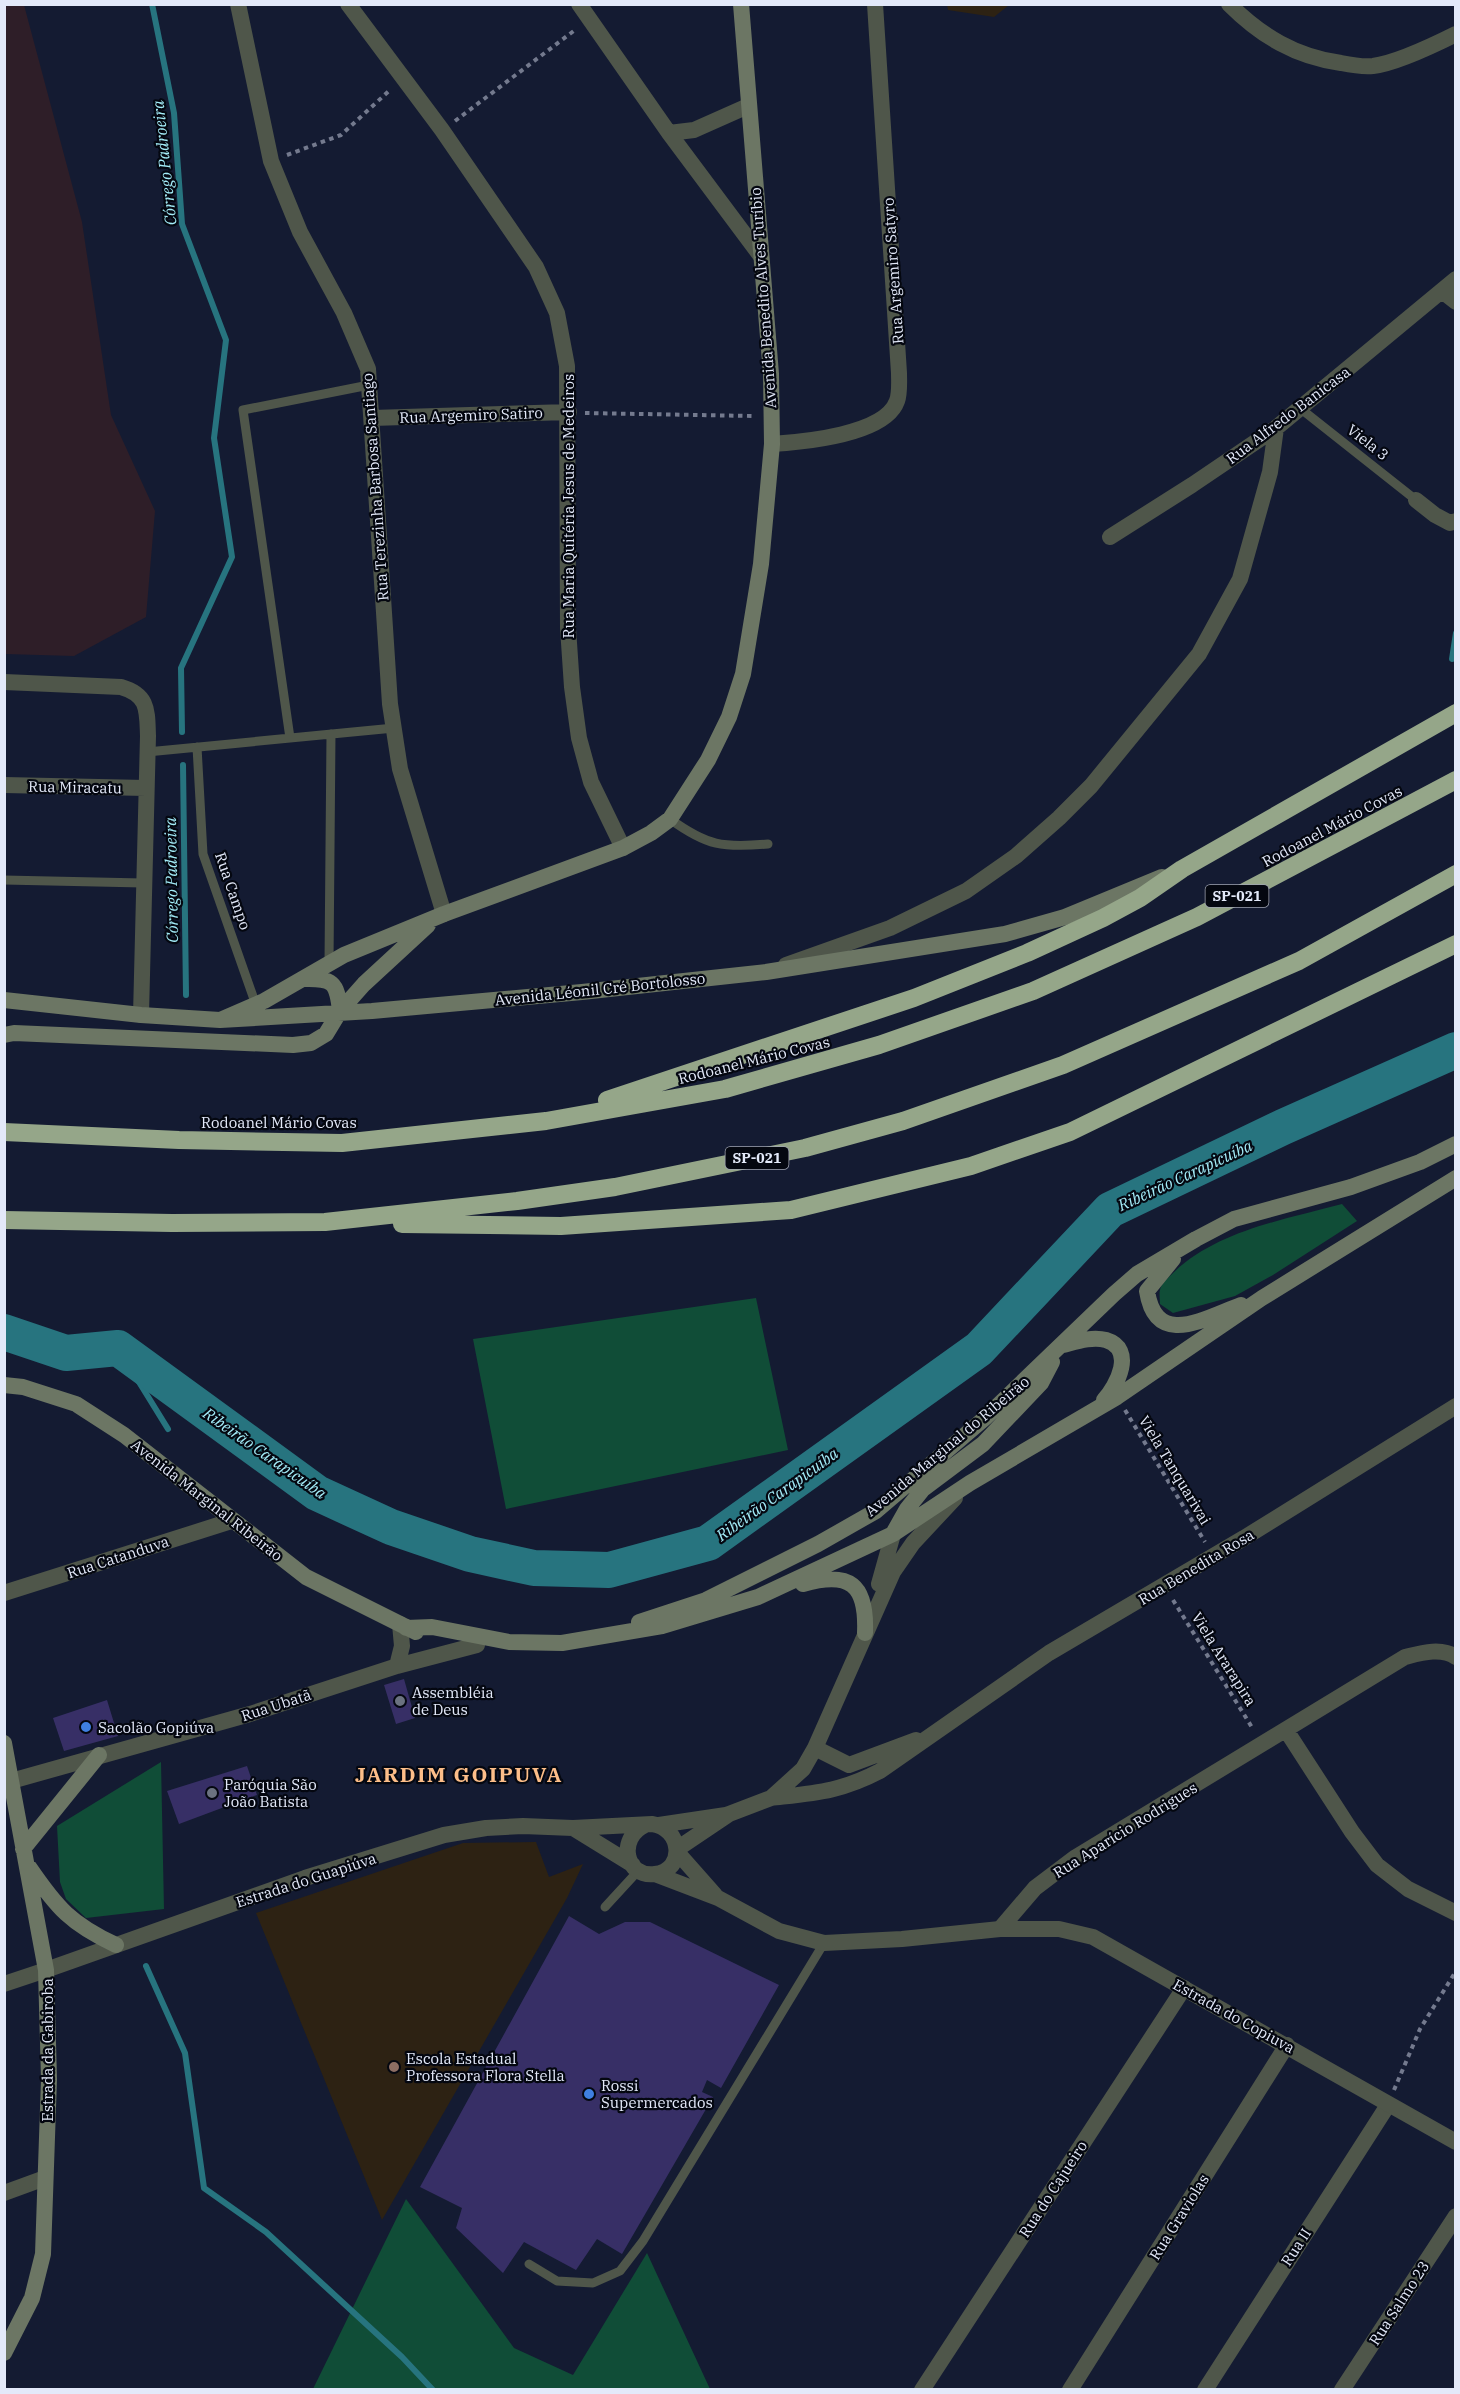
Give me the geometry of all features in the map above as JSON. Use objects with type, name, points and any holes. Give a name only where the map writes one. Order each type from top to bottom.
[{"type":"highway","points":[[546,1120],[914,998],[1027,953],[1140,898],[1182,869],[1455,713]]},
{"type":"highway","name":"Rodoanel Mário Covas","points":[[4,1132],[179,1140],[342,1143],[546,1120],[725,1089],[879,1046],[1033,991],[1197,917],[1455,780]]},
{"type":"highway","name":"SP-021","points":[[4,1220],[171,1223],[325,1222],[517,1201],[615,1187],[805,1148],[903,1121],[1062,1065],[1299,961],[1455,874]]},
{"type":"highway","points":[[325,1222],[561,1226],[790,1210],[971,1166],[1070,1132],[1455,944]]},
{"type":"main road","name":"Avenida Benedito Alves Turíbio","points":[[220,1020],[256,1005],[344,955],[623,848],[651,833],[670,819],[708,760],[729,717],[742,674],[761,564],[772,444],[771,374],[741,4]]},
{"type":"main road","name":"Avenida Léonil Cré Bortolosso","points":[[4,1000],[141,1015],[220,1020],[340,1011],[372,1011],[766,972],[1005,934],[1065,917],[1182,869]]},
{"type":"main road","name":"Avenida Benedito Alves Turíbio","points":[[4,1035],[14,1033],[293,1045],[311,1042],[326,1034],[340,1011],[364,984],[440,917]]},
{"type":"main road","points":[[302,979],[324,980],[331,983],[338,991],[340,1011]]},
{"type":"main road","points":[[4,1011],[41,1004]]},
{"type":"main road","name":"Avenida Marginal do Ribeirão","points":[[592,1637],[706,1600],[818,1544],[876,1511],[985,1418],[1137,1274],[1196,1239],[1234,1219],[1351,1186],[1420,1162],[1455,1144]]},
{"type":"main road","name":"Avenida Marginal do Ribeirão","points":[[758,1597],[893,1534],[970,1483],[1117,1397],[1262,1298],[1455,1178]]},
{"type":"main road","name":"Avenida Marginal do Ribeirão","points":[[1196,1239],[1166,1266],[1147,1291],[1149,1306],[1157,1319],[1171,1326],[1185,1325],[1262,1298]]},
{"type":"main road","name":"Avenida Marginal do Ribeirão","points":[[893,1534],[907,1509],[923,1489],[983,1444],[1041,1383],[1060,1348],[1088,1339],[1107,1340],[1121,1355],[1120,1377],[1114,1389],[1095,1410]]},
{"type":"main road","name":"Avenida Marginal Ribeirão","points":[[4,1385],[23,1387],[76,1404],[124,1435],[231,1521],[306,1577],[427,1637],[477,1645],[509,1642]]},
{"type":"main road","name":"Avenida Marginal do Ribeirão","points":[[592,1637],[662,1626],[819,1580],[834,1579],[849,1583],[859,1591],[864,1602],[866,1631]]},
{"type":"main road","points":[[403,1626],[432,1627],[509,1642],[562,1644],[592,1637]]},
{"type":"main road","name":"Estrada da Gabiroba","points":[[4,1743],[8,1782],[46,1970],[49,2079],[43,2254],[32,2298],[4,2353]]},
{"type":"main road","points":[[99,1755],[24,1856],[57,1906],[78,1925],[116,1945]]},
{"type":"street","name":"Rua Terezinha Barbosa Santiago","points":[[238,4],[271,161],[300,232],[355,337],[368,369],[385,646],[394,728],[400,769],[440,917]]},
{"type":"street","name":"Rua Maria Quitéria Jesus de Medeiros","points":[[348,4],[402,80],[442,130],[536,267],[557,313],[567,366],[569,412],[568,628],[575,707],[579,738],[591,782],[623,848]]},
{"type":"street","points":[[579,4],[669,133],[760,255]]},
{"type":"street","name":"Rua Argemiro Satyro","points":[[772,444],[832,437],[865,428],[883,418],[897,402],[898,351],[875,4]]},
{"type":"street","points":[[1229,4],[1248,23],[1286,48],[1323,61],[1350,65],[1374,66],[1426,49],[1455,34]]},
{"type":"street","points":[[669,133],[704,126],[748,106]]},
{"type":"street","name":"Rua Alfredo Banicasa","points":[[1110,537],[1276,428],[1455,279]]},
{"type":"street","points":[[1442,291],[1455,302]]},
{"type":"street","name":"Rua Argemiro Satiro","points":[[372,418],[569,412]]},
{"type":"street","points":[[766,972],[890,928],[966,891],[1016,856],[1091,786],[1199,654],[1240,579],[1268,483],[1276,428]]},
{"type":"street","points":[[1416,500],[1435,515],[1450,523],[1455,521]]},
{"type":"street","points":[[4,682],[106,684],[134,690],[141,696],[147,715],[141,1015]]},
{"type":"street","name":"Rua Miracatu","points":[[4,785],[146,788]]},
{"type":"street","name":"Rua Benedita Rosa","points":[[652,1825],[729,1814],[771,1798],[832,1791],[851,1786],[902,1757],[1049,1653],[1165,1587],[1455,1406]]},
{"type":"street","points":[[815,1748],[893,1572],[913,1543],[970,1483]]},
{"type":"street","name":"Rua Catanduva","points":[[4,1593],[231,1521]]},
{"type":"street","name":"Avenida Marginal do Ribeirão","points":[[866,1631],[893,1534]]},
{"type":"street","points":[[398,1666],[403,1626]]},
{"type":"street","name":"Rua Ubatã","points":[[8,1782],[250,1714],[398,1666],[477,1645]]},
{"type":"street","name":"Rua Aparício Rodrigues","points":[[1000,1929],[1035,1888],[1076,1857],[1405,1657],[1428,1651],[1452,1654],[1455,1657]]},
{"type":"street","points":[[1286,1730],[1352,1832],[1377,1864],[1408,1889],[1455,1913]]},
{"type":"street","name":"Rua Benedita Rosa","points":[[771,1798],[803,1769],[815,1748],[849,1765],[939,1731]]},
{"type":"street","name":"Rua Benedita Rosa","points":[[677,1850],[729,1814]]},
{"type":"street","points":[[717,1898],[677,1850],[675,1838],[668,1830],[652,1825],[637,1828],[628,1842],[628,1858],[642,1870],[717,1898],[779,1931],[824,1943],[902,1939],[1000,1929]]},
{"type":"street","name":"Estrada do Guapiúva","points":[[4,1984],[305,1878],[444,1835],[486,1828],[523,1826],[573,1828],[652,1825]]},
{"type":"street","name":"Estrada do Guapiúva","points":[[573,1828],[642,1870]]},
{"type":"street","points":[[642,1870],[669,1867],[677,1850]]},
{"type":"street","name":"Estrada do Copiuva","points":[[1000,1929],[1059,1929],[1093,1936],[1455,2142]]},
{"type":"street","name":"Rua do Cajueiro","points":[[922,2390],[1184,1988]]},
{"type":"street","name":"Rua Graviolas","points":[[1070,2390],[1287,2046]]},
{"type":"street","name":"Rua II","points":[[1205,2390],[1388,2105]]},
{"type":"street","points":[[4,2193],[45,2178]]},
{"type":"street","name":"Rua Salmo 23","points":[[1342,2390],[1455,2216]]},
{"type":"lane","points":[[290,738],[243,410],[369,385]]},
{"type":"lane","name":"Viela 3","points":[[1301,409],[1416,500]]},
{"type":"lane","points":[[147,752],[394,728]]},
{"type":"lane","points":[[329,963],[331,734]]},
{"type":"lane","name":"Rua Campo","points":[[197,747],[203,854],[256,1005]]},
{"type":"lane","points":[[670,819],[694,836],[717,844],[739,846],[768,844]]},
{"type":"lane","points":[[4,880],[143,883]]},
{"type":"lane","points":[[605,1907],[642,1870]]},
{"type":"lane","points":[[529,2264],[557,2281],[593,2283],[620,2271],[643,2241],[824,1943]]},
{"type":"path","points":[[442,130],[589,19]]},
{"type":"path","points":[[271,161],[340,135],[402,80]]},
{"type":"path","points":[[569,412],[772,416]]},
{"type":"path","name":"Viela Tanquarivai","points":[[1117,1397],[1214,1556]]},
{"type":"path","name":"Viela Ararapira","points":[[1165,1587],[1263,1744]]},
{"type":"path","points":[[1388,2105],[1420,2029],[1455,1971]]},
{"type":"shaded area","points":[[947,4],[1009,5],[994,17],[948,10]]},
{"type":"shaded area","points":[[4,5],[24,5],[82,222],[111,415],[155,511],[146,617],[74,656],[5,654]]},
{"type":"shaded area","name":"Escola Estadual Professora Flora Stella","points":[[536,1842],[549,1877],[583,1864],[567,1898],[382,2220],[256,1913],[463,1843]]},
{"type":"green space","points":[[1342,1204],[1357,1221],[1273,1275],[1235,1296],[1173,1313],[1160,1304],[1160,1291],[1164,1282],[1189,1260],[1208,1248],[1251,1229]]},
{"type":"green space","points":[[756,1298],[788,1450],[506,1509],[473,1339]]},
{"type":"green space","points":[[161,1762],[164,1909],[86,1918],[66,1899],[60,1882],[57,1826]]},
{"type":"green space","points":[[406,2199],[514,2348],[573,2375],[647,2253],[710,2389],[313,2389]]},
{"type":"building","name":"Assembléia de Deus","points":[[404,1679],[415,1718],[396,1724],[384,1685]]},
{"type":"building","name":"Sacolão Gopiúva","points":[[107,1700],[118,1736],[64,1751],[53,1718]]},
{"type":"building","name":"Paróquia São João Batista","points":[[247,1766],[257,1795],[179,1824],[167,1791]]},
{"type":"building","name":"Rossi Supermercados","points":[[569,1916],[599,1934],[625,1922],[650,1922],[779,1985],[721,2088],[707,2080],[702,2092],[713,2097],[622,2254],[597,2239],[576,2270],[524,2242],[503,2273],[456,2228],[462,2208],[420,2187]]},
{"type":"waterway","name":"Córrego Padroeira","points":[[152,4],[174,113],[182,224],[226,340],[214,438],[232,557],[181,668],[182,732]]},
{"type":"waterway","points":[[1452,659],[1456,633]]},
{"type":"waterway","name":"Córrego Padroeira","points":[[183,765],[186,995]]},
{"type":"waterway","name":"Ribeirão Carapicuíba","points":[[4,1332],[66,1353],[118,1348],[317,1493],[391,1527],[470,1554],[534,1568],[609,1570],[708,1543],[979,1349],[1110,1210],[1283,1127],[1456,1050]]},
{"type":"waterway","points":[[118,1348],[168,1429]]},
{"type":"waterway","points":[[146,1966],[185,2053],[204,2188],[266,2232],[402,2357],[433,2390]]},
{"type":"place","name":"Assembléia de Deus","points":[[400,1701]]},
{"type":"place","name":"Sacolão Gopiúva","points":[[86,1727]]},
{"type":"place","name":"Paróquia São João Batista","points":[[212,1793]]},
{"type":"place","name":"Escola Estadual Professora Flora Stella","points":[[394,2067]]},
{"type":"place","name":"Rossi Supermercados","points":[[589,2094]]},
{"type":"district","name":"JARDIM GOIPUVA","points":[[459,1774]]}]
